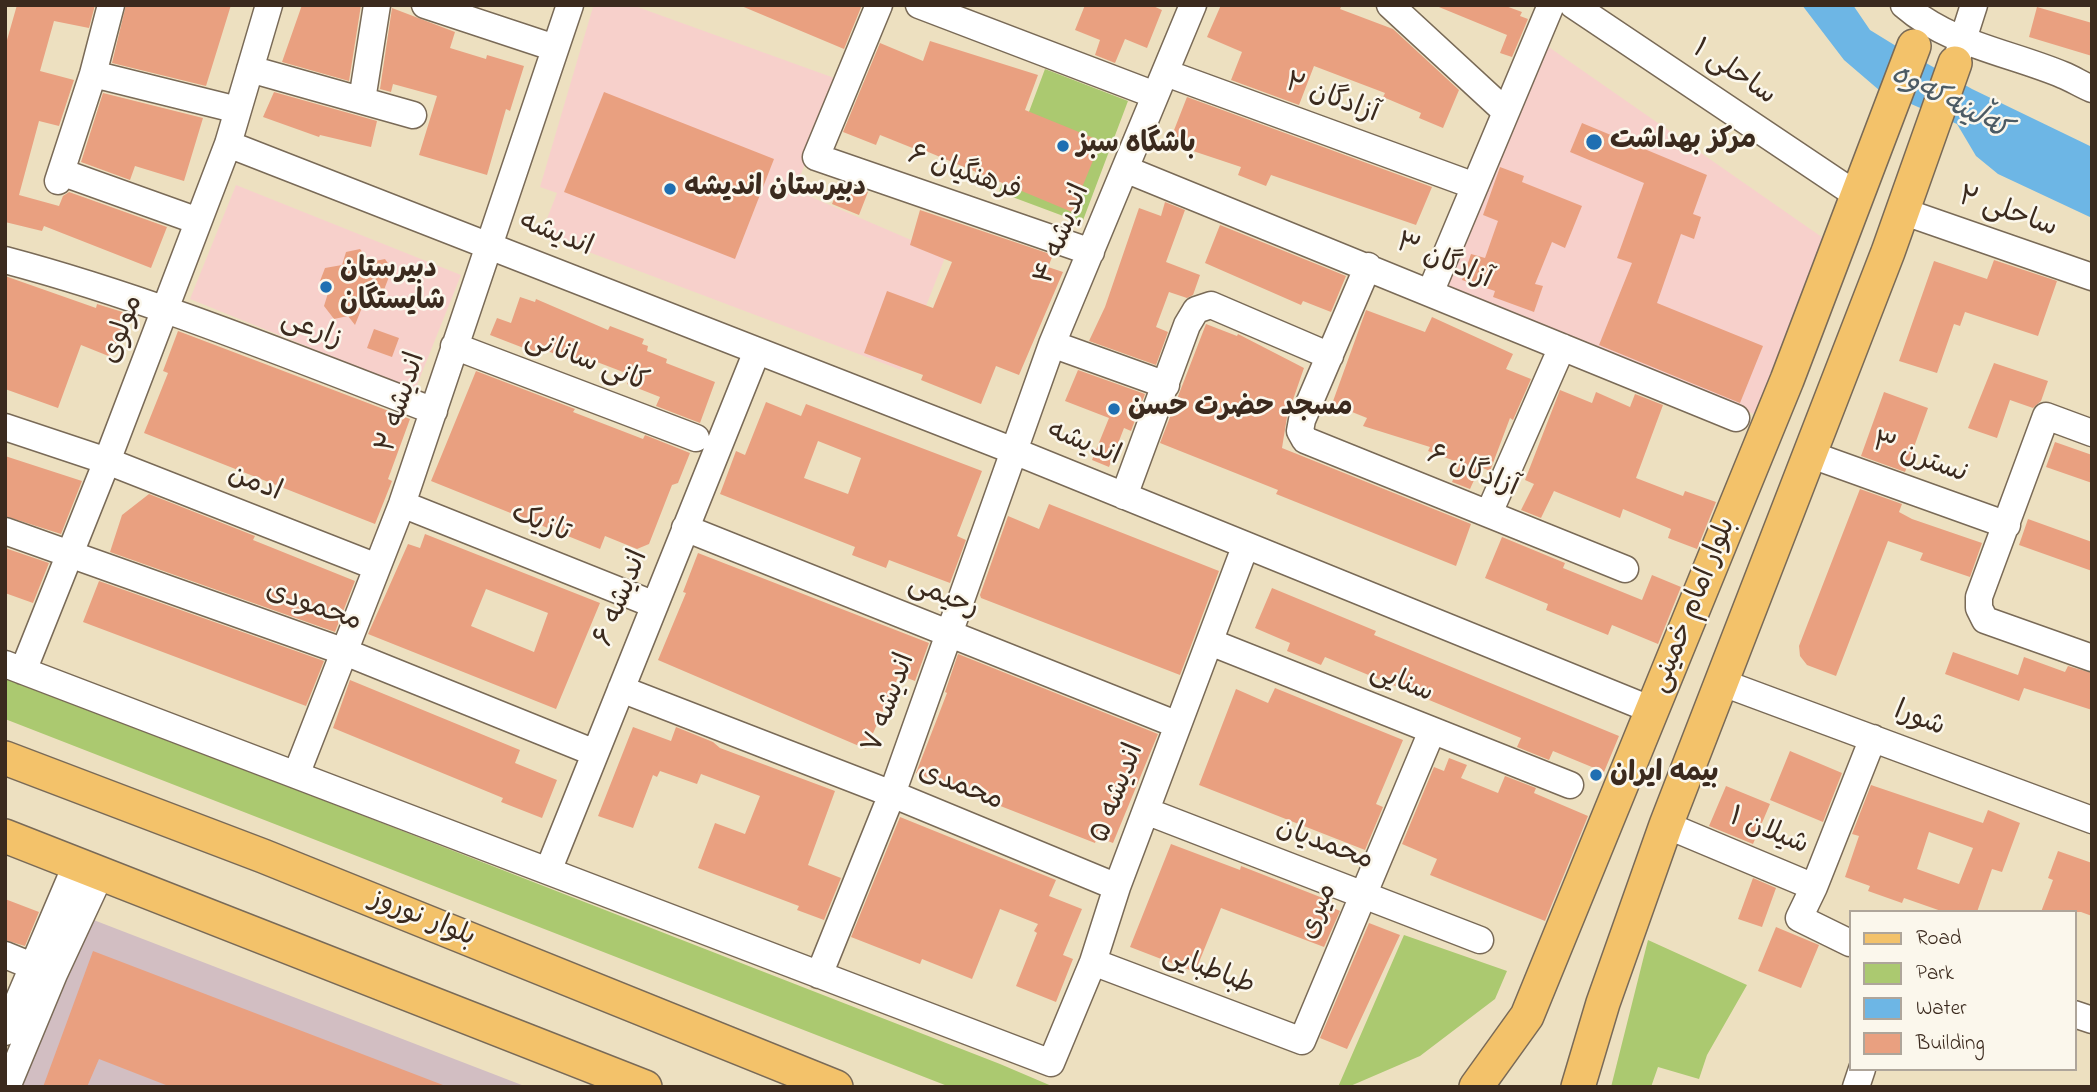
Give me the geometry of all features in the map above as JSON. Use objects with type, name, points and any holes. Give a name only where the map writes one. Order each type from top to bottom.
[{"type":"main road","name":"بلوار امام خمینی","points":[[1479,1085],[1527,1016],[1782,393],[1890,112],[1917,19]]},
{"type":"main road","name":"بلوار امام خمینی","points":[[1578,1087],[1603,1003],[1666,825],[1723,683],[1902,211],[1959,52]]},
{"type":"main road","name":"بلوار نوروز","points":[[5,758],[263,856],[836,1087]]},
{"type":"main road","points":[[5,836],[645,1087]]},
{"type":"street","points":[[111,5],[93,74],[59,177],[198,221]]},
{"type":"street","name":"مولوی","points":[[14,668],[70,555],[107,461],[228,144],[269,5]]},
{"type":"street","points":[[362,100],[377,5]]},
{"type":"street","name":"اندیشه ۲","points":[[296,775],[402,504],[570,5]]},
{"type":"street","name":"فرهنگیان ۶","points":[[879,5],[816,157],[1091,252]]},
{"type":"street","name":"اندیشه ۴","points":[[1014,451],[1052,344],[1193,5]]},
{"type":"street","points":[[1390,5],[1506,112]]},
{"type":"street","points":[[1430,293],[1551,5]]},
{"type":"street","name":"ساحلی ۱","points":[[1573,5],[1858,196]]},
{"type":"street","points":[[1959,52],[1974,5]]},
{"type":"street","points":[[431,6],[555,47]]},
{"type":"street","name":"آزادگان ۲","points":[[921,6],[1475,186]]},
{"type":"street","points":[[1917,19],[1959,52],[2063,75],[2091,85]]},
{"type":"street","points":[[250,69],[413,115]]},
{"type":"street","points":[[93,74],[238,110]]},
{"type":"street","name":"اندیشه","points":[[228,144],[488,243],[1014,451],[1652,710]]},
{"type":"street","name":"آزادگان ۳","points":[[1125,169],[1736,418]]},
{"type":"street","name":"ساحلی ۲","points":[[1902,211],[2092,277]]},
{"type":"street","name":"زارعی","points":[[5,260],[89,282],[434,411]]},
{"type":"street","points":[[1124,496],[1195,310],[1210,305],[1330,356],[1368,266]]},
{"type":"street","points":[[1052,344],[1166,384]]},
{"type":"street","name":"کانی سانانی","points":[[454,346],[696,438]]},
{"type":"street","points":[[1489,513],[1562,347]]},
{"type":"street","name":"اندیشه ۶","points":[[548,871],[757,351]]},
{"type":"street","name":"آزادگان ۶","points":[[1330,356],[1300,431],[1305,440],[1625,569]]},
{"type":"street","points":[[2092,433],[2046,416],[1979,597],[1979,608],[1985,620],[2092,658]]},
{"type":"street","name":"ادمن","points":[[5,427],[107,461],[377,567]]},
{"type":"street","name":"اندیشه ۷","points":[[820,975],[892,794],[1014,451]]},
{"type":"street","name":"نسترن ۳","points":[[1809,454],[2007,526]]},
{"type":"street","name":"تازیک","points":[[402,504],[655,605]]},
{"type":"street","name":"رحیمی","points":[[685,528],[1178,725]]},
{"type":"street","name":"محمودی","points":[[5,531],[345,652],[595,753]]},
{"type":"street","name":"اندیشه ۵","points":[[820,975],[1051,1063],[1093,962],[1117,887],[1245,547]]},
{"type":"street","name":"سنایی","points":[[1210,642],[1570,785]]},
{"type":"street","points":[[14,668],[820,975]]},
{"type":"street","name":"شورا","points":[[1723,683],[1873,738],[2089,811]]},
{"type":"street","name":"محمدی","points":[[621,689],[892,794],[1117,887]]},
{"type":"street","name":"میری","points":[[1302,1041],[1432,731]]},
{"type":"street","name":"شیلان ۱","points":[[1666,825],[1814,887],[1873,738]]},
{"type":"street","name":"محمدیان","points":[[1146,811],[1480,940]]},
{"type":"street","points":[[7,1087],[44,970],[89,868]]},
{"type":"street","points":[[1814,887],[1799,918],[1848,942]]},
{"type":"street","points":[[5,956],[44,970]]},
{"type":"street","name":"طباطبایی","points":[[1093,962],[1302,1041]]},
{"type":"street","points":[[5,1032],[44,970]]},
{"type":"shaded area","name":"دبیرستان اندیشه","points":[[632,5],[837,79],[795,190],[946,255],[901,370],[541,234],[557,193],[540,187],[593,7]]},
{"type":"shaded area","name":"مرکز بهداشت","points":[[1543,43],[1826,240],[1761,417],[1443,284]]},
{"type":"shaded area","name":"دبیرستان شایستگان","points":[[236,185],[461,275],[415,390],[190,299]]},
{"type":"shaded area","points":[[91,919],[527,1087],[7,1087]]},
{"type":"green space","name":"باشگاه سبز","points":[[1045,69],[1128,101],[1082,223],[999,192]]},
{"type":"green space","points":[[5,676],[1054,1087],[950,1087],[5,719]]},
{"type":"green space","points":[[1404,935],[1507,971],[1495,999],[1420,1056],[1348,1087],[1338,1087]]},
{"type":"green space","points":[[1648,940],[1747,985],[1707,1055],[1699,1079],[1658,1067],[1651,1087],[1611,1087]]},
{"type":"water","name":"کەڵینەکەوە","points":[[1802,5],[1853,5],[1870,30],[1896,46],[1972,89],[2092,147],[2092,218],[1998,174],[1976,156],[1957,124],[1879,90],[1844,60]]},
{"type":"building","points":[[17,5],[95,5],[89,28],[54,21],[40,71],[74,80],[59,126],[39,121],[19,195],[59,206],[63,196],[69,192],[167,227],[151,268],[44,226],[42,231],[5,222],[5,47]]},
{"type":"building","points":[[126,5],[231,5],[206,86],[112,63]]},
{"type":"building","points":[[302,5],[361,5],[349,81],[282,62]]},
{"type":"building","points":[[739,5],[862,5],[844,49]]},
{"type":"building","points":[[1085,5],[1151,5],[1162,10],[1147,48],[1125,39],[1115,63],[1095,55],[1100,40],[1075,30]]},
{"type":"building","points":[[1221,5],[1342,5],[1340,9],[1393,29],[1459,90],[1443,128],[1419,118],[1421,113],[1383,97],[1385,93],[1314,66],[1299,105],[1231,80],[1242,52],[1207,37]]},
{"type":"building","points":[[1434,5],[1503,5],[1522,12],[1520,16],[1528,19],[1512,57],[1500,53],[1507,35]]},
{"type":"building","points":[[2037,7],[2092,23],[2092,56],[2029,37]]},
{"type":"building","points":[[392,8],[455,32],[450,48],[486,59],[487,55],[524,66],[510,111],[506,109],[487,175],[419,155],[437,96],[393,84],[391,92],[380,89]]},
{"type":"building","points":[[930,41],[1038,75],[1025,110],[1101,141],[1072,212],[921,149],[920,151],[880,135],[876,145],[843,132],[880,43],[923,61]]},
{"type":"building","points":[[274,92],[377,121],[371,147],[320,135],[319,137],[263,117]]},
{"type":"building","points":[[604,92],[774,159],[735,259],[564,192]]},
{"type":"building","points":[[103,93],[203,118],[184,181],[135,166],[130,180],[81,162]]},
{"type":"building","points":[[1187,97],[1432,187],[1416,225],[1271,175],[1266,186],[1238,175],[1241,167],[1169,143]]},
{"type":"building","points":[[1582,123],[1707,175],[1693,214],[1701,217],[1694,239],[1681,234],[1657,303],[1763,346],[1740,403],[1599,345],[1632,263],[1617,258],[1644,183],[1570,152]]},
{"type":"building","points":[[1500,167],[1524,176],[1522,182],[1582,206],[1565,248],[1552,242],[1535,284],[1543,286],[1534,312],[1493,297],[1495,291],[1462,280],[1471,254],[1485,258],[1498,221],[1483,215]]},
{"type":"building","points":[[841,182],[868,192],[859,215],[832,204]]},
{"type":"building","points":[[1165,202],[1185,210],[1166,262],[1200,275],[1193,295],[1187,298],[1169,292],[1156,327],[1168,332],[1156,365],[1089,341],[1105,307],[1139,208],[1161,216]]},
{"type":"building","points":[[920,210],[1053,255],[1048,267],[1063,272],[1019,375],[996,366],[981,404],[921,380],[923,375],[864,353],[887,291],[933,308],[952,262],[910,245]]},
{"type":"building","points":[[1220,225],[1346,276],[1331,312],[1303,301],[1301,305],[1205,263]]},
{"type":"building","points":[[360,249],[370,262],[385,259],[392,269],[382,295],[369,290],[355,325],[348,316],[334,319],[324,306],[329,290],[320,281],[325,268],[342,265],[346,252]]},
{"type":"building","points":[[1994,260],[2057,281],[2038,336],[1965,312],[1960,326],[1954,324],[1937,373],[1899,361],[1934,261],[1987,279]]},
{"type":"building","points":[[5,276],[96,308],[97,304],[129,314],[111,357],[81,345],[58,408],[5,389]]},
{"type":"building","points":[[520,297],[535,302],[536,299],[608,330],[610,326],[644,339],[642,344],[648,346],[647,351],[667,359],[666,363],[715,382],[700,423],[656,406],[660,397],[627,384],[631,375],[597,362],[594,368],[536,347],[534,352],[490,335],[497,318],[511,323]]},
{"type":"building","points":[[1366,310],[1425,332],[1432,317],[1513,354],[1506,369],[1531,379],[1513,420],[1510,418],[1490,471],[1480,467],[1470,489],[1452,482],[1460,463],[1428,451],[1430,447],[1363,426],[1367,418],[1332,404]]},
{"type":"building","points":[[1206,324],[1237,336],[1238,334],[1304,368],[1287,417],[1282,448],[1471,524],[1456,566],[1276,494],[1278,490],[1160,443]]},
{"type":"building","points":[[374,329],[399,338],[392,357],[367,348]]},
{"type":"building","points":[[178,331],[410,419],[388,479],[392,481],[375,524],[144,433],[168,373],[163,371]]},
{"type":"building","points":[[1994,363],[2048,381],[2041,401],[2033,408],[2010,400],[1997,438],[1968,428]]},
{"type":"building","name":"مسجد حضرت حسن","points":[[1078,370],[1145,394],[1131,431],[1124,428],[1109,467],[1092,460],[1109,418],[1065,401]]},
{"type":"building","points":[[476,371],[575,409],[573,412],[643,439],[645,435],[690,453],[678,483],[672,485],[649,544],[637,549],[605,536],[600,549],[431,481]]},
{"type":"building","points":[[1560,390],[1592,403],[1596,392],[1630,407],[1635,394],[1663,405],[1636,478],[1683,496],[1685,491],[1716,502],[1697,549],[1668,538],[1671,529],[1623,509],[1620,518],[1554,491],[1541,518],[1521,510],[1534,484],[1525,480]]},
{"type":"building","points":[[1884,392],[1928,408],[1905,472],[1861,456]]},
{"type":"building","points":[[766,402],[801,416],[806,404],[982,471],[957,536],[966,540],[950,583],[889,560],[886,568],[852,555],[855,547],[720,494],[736,451],[745,455]],"holes":[[[818,441],[861,458],[848,494],[804,478]]]},
{"type":"building","points":[[2055,442],[2092,455],[2092,483],[2046,467]]},
{"type":"building","points":[[5,456],[82,481],[61,534],[5,516]]},
{"type":"building","points":[[1860,489],[1902,504],[1899,512],[1912,519],[1982,543],[1970,577],[1920,560],[1923,553],[1888,541],[1836,676],[1807,665],[1800,656],[1799,646]]},
{"type":"building","points":[[149,494],[255,536],[253,540],[355,581],[335,632],[110,552],[122,515]]},
{"type":"building","points":[[1049,504],[1219,571],[1180,675],[981,598],[1008,516],[1039,529]]},
{"type":"building","points":[[2028,519],[2092,542],[2092,571],[2019,545]]},
{"type":"building","points":[[425,534],[600,603],[556,709],[368,634],[408,544],[420,548]],"holes":[[[486,589],[548,613],[534,652],[471,626]]]},
{"type":"building","points":[[1502,537],[1565,563],[1563,568],[1642,600],[1652,575],[1681,587],[1658,644],[1612,625],[1608,635],[1546,610],[1548,604],[1485,578]]},
{"type":"building","points":[[5,548],[49,563],[33,603],[5,593]]},
{"type":"building","points":[[698,553],[929,643],[915,681],[899,675],[866,749],[658,660],[686,593],[683,592]]},
{"type":"building","points":[[99,581],[324,661],[306,706],[83,622]]},
{"type":"building","points":[[1272,588],[1376,631],[1374,635],[1619,736],[1604,772],[1553,751],[1549,760],[1517,747],[1521,738],[1325,657],[1321,665],[1287,651],[1290,643],[1255,628]]},
{"type":"building","points":[[1953,652],[2018,675],[2024,657],[2065,672],[2068,666],[2092,673],[2092,710],[2024,688],[2019,701],[1945,674]]},
{"type":"building","points":[[958,654],[1158,734],[1113,843],[1097,837],[1095,843],[916,773],[947,693],[945,692]]},
{"type":"building","points":[[350,680],[520,750],[515,763],[557,780],[542,818],[501,802],[503,798],[333,728]]},
{"type":"building","points":[[1275,688],[1403,740],[1376,804],[1383,807],[1365,850],[1199,785],[1236,689],[1268,703]]},
{"type":"building","points":[[633,727],[671,741],[676,727],[713,742],[720,748],[835,791],[808,865],[841,878],[824,920],[797,910],[799,906],[698,868],[715,823],[745,834],[760,796],[701,774],[697,784],[660,771],[657,777],[653,775],[633,828],[598,816]]},
{"type":"building","points":[[1790,751],[1842,773],[1823,822],[1770,800]]},
{"type":"building","points":[[1449,758],[1467,765],[1461,778],[1498,793],[1505,776],[1536,788],[1534,793],[1588,816],[1545,921],[1430,875],[1437,859],[1402,844],[1434,767],[1444,771]]},
{"type":"building","points":[[1871,785],[1983,823],[1988,810],[2020,823],[2002,872],[1992,869],[1978,910],[1938,910],[1904,898],[1902,903],[1868,891],[1870,886],[1845,877],[1859,836],[1852,834]],"holes":[[[1929,832],[1973,848],[1959,884],[1917,869]]]},
{"type":"building","points":[[1726,786],[1770,804],[1753,844],[1709,826]]},
{"type":"building","points":[[900,817],[1056,880],[1049,896],[1082,909],[1063,955],[1073,959],[1056,1002],[1016,986],[1038,924],[1000,909],[972,979],[922,959],[920,964],[851,937]]},
{"type":"building","points":[[1171,844],[1240,870],[1241,866],[1333,902],[1331,907],[1340,911],[1324,947],[1221,908],[1195,972],[1130,947]]},
{"type":"building","points":[[2058,851],[2092,863],[2092,916],[2076,910],[2042,910],[2053,880],[2048,878]]},
{"type":"building","points":[[1753,878],[1776,888],[1762,927],[1738,919]]},
{"type":"building","points":[[5,899],[39,912],[25,946],[5,940]]},
{"type":"building","points":[[1369,923],[1400,935],[1347,1049],[1320,1038]]},
{"type":"building","points":[[1776,927],[1819,945],[1801,988],[1758,971]]},
{"type":"building","points":[[93,951],[443,1087],[171,1087],[99,1059],[87,1087],[43,1087]]},
{"type":"place","name":"مرکز بهداشت","points":[[1594,142]]},
{"type":"place","name":"باشگاه سبز","points":[[1063,146]]},
{"type":"place","name":"دبیرستان اندیشه","points":[[670,189]]},
{"type":"place","name":"دبیرستان شایستگان","points":[[326,287]]},
{"type":"place","name":"مسجد حضرت حسن","points":[[1114,409]]},
{"type":"place","name":"بیمه ایران","points":[[1596,775]]}]
